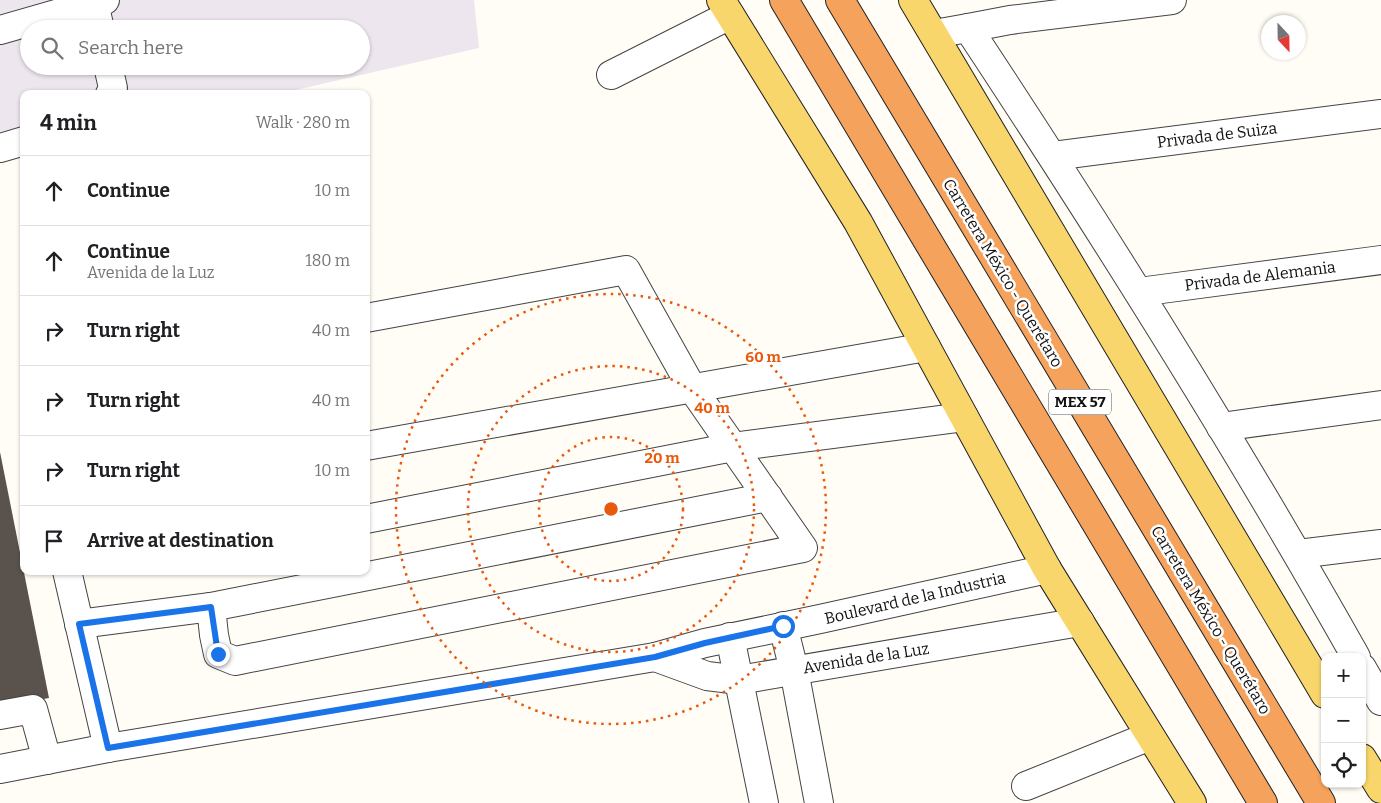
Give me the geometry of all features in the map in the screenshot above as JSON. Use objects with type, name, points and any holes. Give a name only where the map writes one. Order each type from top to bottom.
[{"type":"highway","name":"MEX 57","points":[[784,0],[1263,803]]},
{"type":"highway","name":"Carretera México - Querétaro","points":[[840,0],[1321,803]]},
{"type":"main road","points":[[913,0],[1321,687]]},
{"type":"main road","points":[[726,7],[858,222],[1047,569],[1192,803]]},
{"type":"main road","points":[[1366,765],[1381,789]]},
{"type":"street","points":[[934,34],[1010,20],[1172,0]]},
{"type":"street","points":[[611,75],[726,7]]},
{"type":"street","points":[[53,20],[100,11]]},
{"type":"street","points":[[0,30],[20,26]]},
{"type":"street","points":[[968,28],[1053,156],[1139,292],[1298,554],[1354,653]]},
{"type":"street","points":[[110,75],[112,90]]},
{"type":"street","name":"Privada de Suiza","points":[[1053,156],[1381,114]]},
{"type":"street","points":[[0,148],[20,142]]},
{"type":"street","name":"Privada de Alemania","points":[[1139,292],[1381,260]]},
{"type":"street","points":[[211,607],[218,654],[235,661],[803,548],[692,388],[626,270],[370,317]]},
{"type":"street","points":[[370,445],[926,347]]},
{"type":"street","points":[[1221,427],[1381,405]]},
{"type":"street","points":[[370,518],[733,447],[964,418]]},
{"type":"street","points":[[79,624],[211,607],[768,497]]},
{"type":"street","points":[[1298,554],[1381,544]]},
{"type":"street","name":"Boulevard de la Industria","points":[[743,634],[1047,569]]},
{"type":"street","points":[[68,575],[108,748]]},
{"type":"street","name":"Avenida de la Luz","points":[[655,657],[707,676],[739,680],[1080,622]]},
{"type":"street","points":[[783,626],[794,670],[819,803]]},
{"type":"street","points":[[743,634],[739,680],[764,803]]},
{"type":"street","name":"Avenida de la Luz","points":[[0,770],[108,748],[655,657],[743,634]]},
{"type":"street","points":[[1366,674],[1379,695]]},
{"type":"street","points":[[0,715],[33,709],[47,760]]},
{"type":"street","points":[[1026,786],[1150,736]]},
{"type":"shaded area","points":[[0,0],[474,0],[479,48],[370,73],[370,20],[20,20],[20,75],[361,75],[295,90],[20,90],[20,153],[0,157]]},
{"type":"building","points":[[0,452],[20,552],[20,575],[24,575],[49,698],[0,707]]},
{"type":"route","points":[[218,654],[211,607],[79,624],[108,748],[655,657],[705,643],[783,626]]}]
